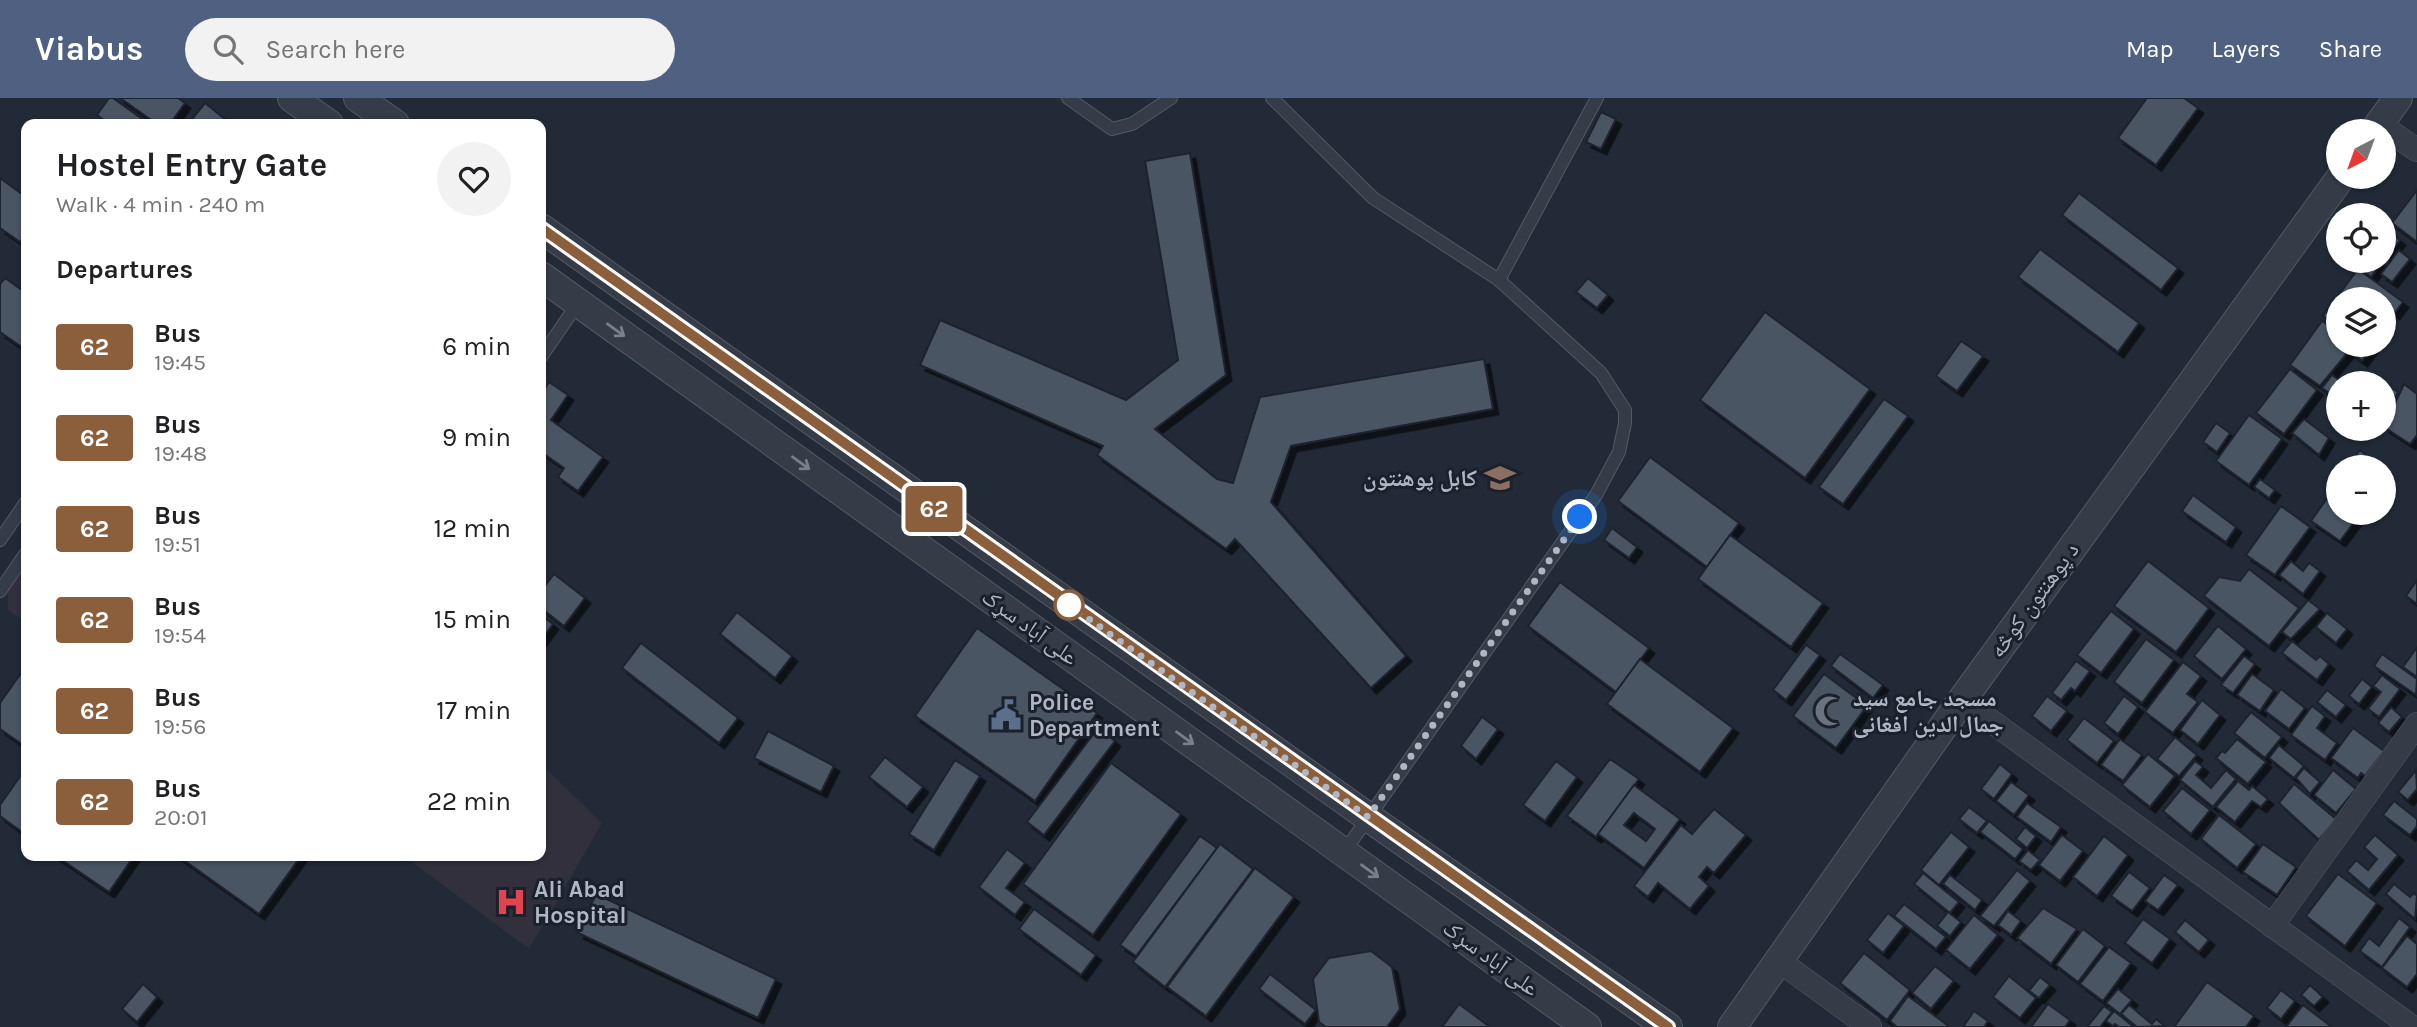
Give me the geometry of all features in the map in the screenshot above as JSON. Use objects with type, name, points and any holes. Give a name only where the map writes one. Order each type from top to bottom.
[{"type":"street","points":[[358,98],[388,119]]},
{"type":"street","points":[[2383,119],[2398,98]]},
{"type":"street","points":[[2396,138],[2417,150]]},
{"type":"street","name":"د پوهنتون کوڅه","points":[[1732,1027],[1962,700],[2332,189]]},
{"type":"street","points":[[546,232],[1368,817],[1668,1027]]},
{"type":"street","name":"علی آباد سړک","points":[[546,280],[1587,1027]]},
{"type":"street","points":[[1061,649],[1085,616]]},
{"type":"street","points":[[1962,700],[2412,1027]]},
{"type":"street","points":[[2272,926],[2417,724]]},
{"type":"street","points":[[1779,961],[1870,1027]]},
{"type":"lane","points":[[1068,98],[1112,129],[1132,124],[1171,98]]},
{"type":"lane","points":[[1272,98],[1373,198],[1499,280],[1601,373],[1625,410],[1624,436],[1619,452],[1596,495],[1344,852]]},
{"type":"lane","points":[[1499,280],[1597,98]]},
{"type":"lane","points":[[546,350],[578,303]]},
{"type":"lane","points":[[0,540],[21,509]]},
{"type":"lane","points":[[0,591],[21,560]]},
{"type":"shaded area","points":[[21,569],[21,619],[8,610],[8,588]]},
{"type":"shaded area","name":"Ali Abad Hospital","points":[[546,769],[602,823],[529,949],[411,861],[546,861]]},
{"type":"building","points":[[109,98],[113,98],[142,119],[102,119],[97,115]]},
{"type":"building","points":[[120,98],[178,98],[185,103],[174,119],[150,119]]},
{"type":"building","points":[[2147,98],[2184,98],[2198,108],[2156,165],[2118,138]]},
{"type":"building","points":[[205,103],[225,119],[192,119]]},
{"type":"building","points":[[1601,112],[1616,119],[1601,149],[1586,142]]},
{"type":"building","points":[[1190,153],[1226,375],[1155,429],[1217,479],[1233,483],[1260,397],[1484,359],[1493,409],[1291,446],[1271,502],[1406,656],[1371,688],[1235,539],[1226,549],[1097,455],[1103,446],[920,365],[940,320],[1126,400],[1178,360],[1145,161]]},
{"type":"building","points":[[0,178],[21,193],[21,240],[0,228]]},
{"type":"building","points":[[2417,190],[2417,242],[2396,226],[2396,218]]},
{"type":"building","points":[[2079,193],[2178,268],[2161,290],[2062,215]]},
{"type":"building","points":[[2040,249],[2139,323],[2118,352],[2018,277]]},
{"type":"building","points":[[2399,250],[2410,259],[2392,282],[2381,274],[2396,273],[2396,254]]},
{"type":"building","points":[[2355,273],[2363,273],[2383,287],[2345,287]]},
{"type":"building","points":[[5,278],[21,289],[21,347],[0,332],[0,284]]},
{"type":"building","points":[[1588,278],[1608,295],[1597,308],[1576,292]]},
{"type":"building","points":[[2396,297],[2403,302],[2396,311]]},
{"type":"building","points":[[1765,312],[1870,389],[1805,478],[1700,400]]},
{"type":"building","points":[[2322,321],[2326,324],[2326,357],[2344,357],[2332,371],[2326,371],[2326,379],[2320,386],[2290,365]]},
{"type":"building","points":[[1961,341],[1983,356],[1957,391],[1936,376]]},
{"type":"building","points":[[2290,369],[2317,390],[2284,434],[2256,413]]},
{"type":"building","points":[[549,382],[568,395],[551,420],[603,457],[578,491],[558,477],[564,468],[546,455],[546,386]]},
{"type":"building","points":[[2404,384],[2417,394],[2417,435],[2410,444],[2396,435],[2396,401]]},
{"type":"building","points":[[1884,399],[1908,416],[1843,504],[1819,487]]},
{"type":"building","points":[[2249,415],[2282,439],[2249,485],[2216,461]]},
{"type":"building","points":[[2304,419],[2326,436],[2327,441],[2319,455],[2292,433]]},
{"type":"building","points":[[2216,423],[2230,433],[2217,452],[2203,442]]},
{"type":"building","points":[[1650,457],[1739,523],[1707,567],[1618,501]]},
{"type":"building","points":[[2260,479],[2275,490],[2269,498],[2254,487]]},
{"type":"building","points":[[2193,495],[2236,527],[2226,542],[2182,511]]},
{"type":"building","points":[[2326,500],[2326,525],[2352,525],[2340,541],[2311,521]]},
{"type":"building","points":[[2281,506],[2310,527],[2275,575],[2246,555]]},
{"type":"building","points":[[1612,528],[1637,547],[1629,558],[1604,540]]},
{"type":"building","points":[[1730,535],[1823,603],[1791,647],[1698,579]]},
{"type":"building","points":[[2148,561],[2209,608],[2176,652],[2114,606]]},
{"type":"building","points":[[2291,561],[2303,571],[2309,563],[2320,571],[2303,594],[2279,575]]},
{"type":"building","points":[[2249,569],[2299,608],[2269,646],[2204,596],[2219,577],[2240,581]]},
{"type":"building","points":[[554,574],[585,598],[564,626],[546,612],[546,584]]},
{"type":"building","points":[[2417,580],[2417,604],[2406,596]]},
{"type":"building","points":[[1560,582],[1649,648],[1616,692],[1528,626]]},
{"type":"building","points":[[2308,600],[2320,609],[2291,639],[2282,632]]},
{"type":"building","points":[[2111,611],[2134,629],[2101,673],[2077,655]]},
{"type":"building","points":[[737,612],[792,656],[775,678],[720,634]]},
{"type":"building","points":[[2327,613],[2347,629],[2336,643],[2316,627]]},
{"type":"building","points":[[546,619],[553,624],[546,633]]},
{"type":"building","points":[[2218,626],[2246,649],[2222,679],[2194,656]]},
{"type":"building","name":"Police Department","points":[[977,628],[1097,713],[1035,801],[915,716]]},
{"type":"building","points":[[2146,639],[2174,660],[2142,703],[2114,682]]},
{"type":"building","points":[[2292,641],[2316,660],[2320,656],[2329,664],[2317,680],[2282,653]]},
{"type":"building","points":[[641,643],[738,718],[719,743],[622,668]]},
{"type":"building","points":[[1806,645],[1820,655],[1786,700],[1773,690]]},
{"type":"building","points":[[2417,647],[2417,677],[2403,667]]},
{"type":"building","points":[[1840,654],[1883,685],[1873,698],[1831,666]]},
{"type":"building","points":[[2382,654],[2417,679],[2416,695],[2374,666]]},
{"type":"building","points":[[2244,656],[2255,664],[2233,693],[2221,685]]},
{"type":"building","points":[[1640,659],[1733,728],[1700,772],[1607,704]]},
{"type":"building","points":[[2076,661],[2090,671],[2075,691],[2071,688],[2061,700],[2052,693]]},
{"type":"building","points":[[2183,662],[2201,676],[2187,694],[2198,702],[2173,733],[2145,712]]},
{"type":"building","points":[[21,673],[21,744],[0,729],[0,703]]},
{"type":"building","name":"مسجد جامع سید جمال‌الدین افغانی","points":[[1824,674],[1867,706],[1836,748],[1793,716]]},
{"type":"building","points":[[2252,674],[2274,690],[2260,711],[2237,695]]},
{"type":"building","points":[[2382,675],[2400,689],[2379,717],[2368,709],[2381,692],[2373,686]]},
{"type":"building","points":[[2362,679],[2372,687],[2359,704],[2349,696]]},
{"type":"building","points":[[2281,689],[2305,708],[2289,729],[2265,711]]},
{"type":"building","points":[[2327,690],[2346,705],[2336,717],[2317,702]]},
{"type":"building","points":[[2047,696],[2067,711],[2051,731],[2032,716]]},
{"type":"building","points":[[2124,696],[2138,707],[2118,734],[2104,723]]},
{"type":"building","points":[[2202,700],[2220,715],[2198,744],[2180,730]]},
{"type":"building","points":[[2312,706],[2325,716],[2317,728],[2337,743],[2325,760],[2291,735]]},
{"type":"building","points":[[2391,707],[2402,717],[2389,732],[2378,723]]},
{"type":"building","points":[[2251,712],[2282,737],[2265,758],[2234,733]]},
{"type":"building","points":[[1482,717],[1498,729],[1476,759],[1461,746]]},
{"type":"building","points":[[2084,718],[2114,741],[2097,763],[2067,740]]},
{"type":"building","points":[[1098,728],[1115,741],[1044,835],[1027,822]]},
{"type":"building","points":[[2353,728],[2384,751],[2365,776],[2361,773],[2358,778],[2331,758]]},
{"type":"building","points":[[768,731],[834,766],[821,792],[754,758]]},
{"type":"building","points":[[2175,737],[2197,755],[2179,776],[2157,759]]},
{"type":"building","points":[[2120,739],[2142,755],[2123,781],[2101,765]]},
{"type":"building","points":[[2237,739],[2266,762],[2248,784],[2216,758],[2222,751],[2225,753]]},
{"type":"building","points":[[2279,745],[2304,766],[2294,778],[2269,758]]},
{"type":"building","points":[[2148,754],[2175,776],[2150,807],[2122,785]]},
{"type":"building","points":[[885,757],[923,787],[907,807],[869,777]]},
{"type":"building","points":[[1610,759],[1639,779],[1596,837],[1567,816]]},
{"type":"building","points":[[955,760],[980,776],[934,850],[909,834]]},
{"type":"building","points":[[1556,761],[1577,777],[1545,821],[1523,805]]},
{"type":"building","points":[[2195,761],[2203,767],[2196,775],[2211,788],[2226,770],[2236,779],[2213,807],[2180,780]]},
{"type":"building","points":[[1111,763],[1181,814],[1093,935],[1023,884]]},
{"type":"building","points":[[2000,764],[2012,774],[1994,799],[1981,789]]},
{"type":"building","points":[[2304,768],[2320,782],[2310,794],[2296,778]]},
{"type":"building","points":[[2333,770],[2356,789],[2336,813],[2314,795]]},
{"type":"building","points":[[2416,770],[2417,789],[2408,800],[2398,792]]},
{"type":"building","points":[[21,775],[21,831],[0,816],[0,805]]},
{"type":"building","points":[[2238,781],[2249,790],[2252,786],[2268,799],[2261,807],[2252,801],[2235,822],[2216,807]]},
{"type":"building","points":[[2011,782],[2029,795],[2014,815],[1996,801]]},
{"type":"building","points":[[2294,784],[2336,819],[2319,840],[2279,803]]},
{"type":"building","points":[[1634,785],[1680,819],[1644,868],[1598,834]],"holes":[[[1634,813],[1655,829],[1646,841],[1624,825]]]},
{"type":"building","points":[[2182,788],[2210,810],[2191,834],[2163,811]]},
{"type":"building","points":[[2394,801],[2417,819],[2417,826],[2410,835],[2383,815]]},
{"type":"building","points":[[2027,803],[2061,827],[2051,842],[2017,817]]},
{"type":"building","points":[[1969,807],[1987,821],[1977,833],[1959,819]]},
{"type":"building","points":[[1714,809],[1746,835],[1714,873],[1707,867],[1699,877],[1709,886],[1690,909],[1658,883],[1648,897],[1634,886],[1681,825],[1692,834]]},
{"type":"building","points":[[2219,815],[2256,844],[2237,868],[2201,839]]},
{"type":"building","points":[[1989,821],[2023,849],[2015,859],[1980,832]]},
{"type":"building","points":[[2025,827],[2036,836],[2027,848],[2016,839]]},
{"type":"building","points":[[1951,832],[1969,847],[1939,885],[1921,870]]},
{"type":"building","points":[[2062,835],[2083,851],[2060,881],[2039,865]]},
{"type":"building","points":[[2375,835],[2398,855],[2369,890],[2347,871],[2356,860],[2368,870],[2377,859],[2364,847]]},
{"type":"building","points":[[1200,836],[1217,848],[1136,956],[1120,945]]},
{"type":"building","points":[[2104,836],[2128,855],[2097,896],[2073,877]]},
{"type":"building","points":[[1220,844],[1253,869],[1165,987],[1133,962]]},
{"type":"building","points":[[2263,844],[2296,867],[2277,895],[2243,872]]},
{"type":"building","points":[[1007,849],[1025,863],[1006,888],[1025,902],[1015,915],[979,887]]},
{"type":"building","points":[[2028,850],[2040,860],[2031,870],[2019,861]]},
{"type":"building","points":[[63,861],[131,861],[109,892]]},
{"type":"building","points":[[185,861],[297,861],[259,914]]},
{"type":"building","points":[[1255,868],[1294,897],[1206,1016],[1167,987]]},
{"type":"building","points":[[2017,870],[2030,881],[1994,926],[1980,916]]},
{"type":"building","points":[[2129,872],[2150,888],[2132,911],[2111,896]]},
{"type":"building","points":[[1923,873],[1959,902],[1950,913],[1914,884]]},
{"type":"building","points":[[2338,874],[2377,903],[2345,946],[2306,916]]},
{"type":"building","points":[[1950,875],[1982,900],[1975,910],[1943,884]]},
{"type":"building","points":[[2164,875],[2178,885],[2158,910],[2145,901]]},
{"type":"building","points":[[2394,884],[2410,897],[2414,893],[2417,896],[2415,919],[2386,894]]},
{"type":"building","points":[[596,894],[776,979],[758,1018],[578,933]]},
{"type":"building","points":[[1904,904],[1946,937],[1936,949],[1894,916]]},
{"type":"building","points":[[2043,908],[2077,929],[2051,964],[2017,938]]},
{"type":"building","points":[[1034,909],[1096,955],[1081,975],[1019,929]]},
{"type":"building","points":[[2008,911],[2021,921],[2011,935],[1998,925]]},
{"type":"building","points":[[1948,912],[1961,922],[1950,936],[1937,926]]},
{"type":"building","points":[[1888,913],[1904,926],[1883,953],[1867,940]]},
{"type":"building","points":[[1974,915],[1998,935],[1970,969],[1946,950]]},
{"type":"building","points":[[2399,918],[2410,927],[2382,967],[2360,951],[2369,938],[2379,946]]},
{"type":"building","points":[[2143,919],[2170,939],[2152,963],[2125,943]]},
{"type":"building","points":[[2185,920],[2209,940],[2199,952],[2175,932]]},
{"type":"building","points":[[2083,929],[2105,946],[2078,982],[2056,965]]},
{"type":"building","points":[[2407,936],[2417,944],[2417,974],[2407,987],[2382,968]]},
{"type":"building","points":[[2109,947],[2131,963],[2103,1001],[2080,984]]},
{"type":"building","points":[[1371,951],[1392,967],[1400,1009],[1387,1027],[1326,1027],[1319,1022],[1313,979],[1329,958]]},
{"type":"building","points":[[1864,953],[1910,990],[1887,1020],[1840,983]]},
{"type":"building","points":[[1935,966],[1954,981],[1931,1009],[1912,993]]},
{"type":"building","points":[[1270,974],[1316,1010],[1305,1024],[1259,989]]},
{"type":"building","points":[[2009,976],[2036,998],[2020,1018],[1993,997]]},
{"type":"building","points":[[2040,977],[2050,985],[2039,998],[2029,991]]},
{"type":"building","points":[[2207,982],[2254,1016],[2246,1027],[2174,1027]]},
{"type":"building","points":[[143,984],[157,997],[137,1022],[122,1009]]},
{"type":"building","points":[[2310,985],[2323,997],[2314,1006],[2301,995]]},
{"type":"building","points":[[2118,989],[2132,1000],[2120,1014],[2106,1003]]},
{"type":"building","points":[[2281,990],[2295,1001],[2281,1019],[2267,1008]]},
{"type":"building","points":[[1908,996],[1950,1027],[1897,1027],[1890,1021]]},
{"type":"building","points":[[1459,1004],[1490,1027],[1442,1027]]},
{"type":"building","points":[[2048,1004],[2070,1020],[2065,1027],[2031,1027]]},
{"type":"building","points":[[2129,1005],[2152,1024],[2156,1019],[2165,1026],[2137,1027],[2121,1014]]},
{"type":"building","points":[[2303,1005],[2332,1027],[2286,1027]]},
{"type":"building","points":[[2104,1006],[2112,1012],[2100,1027],[2087,1027]]},
{"type":"building","points":[[1974,1011],[1988,1021],[1984,1027],[1963,1027]]},
{"type":"building","points":[[2114,1011],[2134,1027],[2113,1026],[2106,1021]]},
{"type":"bus line","name":"62","points":[[546,232],[1368,817],[1668,1027]]},
{"type":"place","name":"کابل پوهنتون","points":[[1500,478]]},
{"type":"place","name":"مسجد جامع سید جمال‌الدین افغانی","points":[[1830,711]]},
{"type":"place","name":"Police Department","points":[[1006,715]]},
{"type":"place","name":"Ali Abad Hospital","points":[[511,902]]},
{"type":"route","points":[[1069,605],[1368,817],[1580,517]]}]
